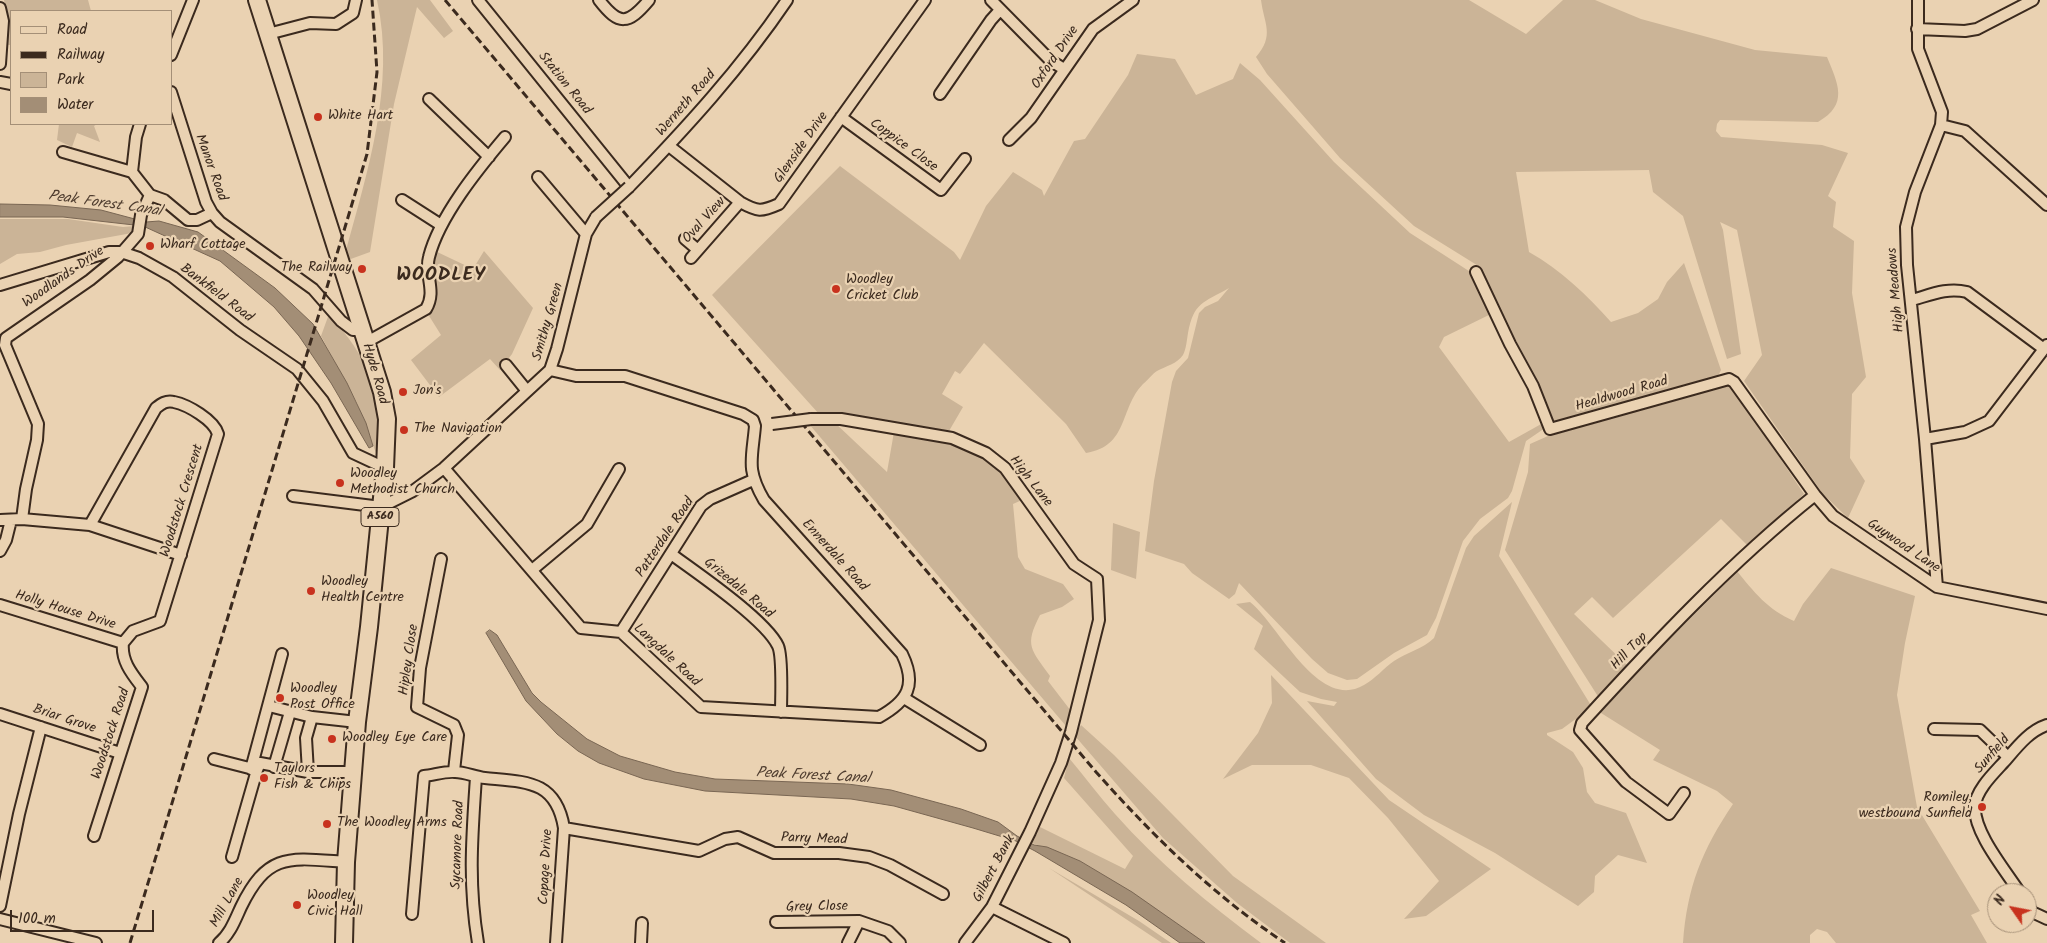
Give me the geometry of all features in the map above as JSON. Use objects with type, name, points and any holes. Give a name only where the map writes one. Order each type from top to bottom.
[{"type":"main road","name":"Hyde Road","points":[[258,0],[382,392],[387,420],[381,507],[356,722],[346,862],[344,943]]},
{"type":"street","points":[[172,52],[193,0]]},
{"type":"street","points":[[268,34],[310,23],[336,24],[353,13],[356,0]]},
{"type":"street","name":"Station Road","points":[[478,0],[629,187]]},
{"type":"street","points":[[599,0],[611,16],[620,20],[631,18],[649,0]]},
{"type":"street","name":"Werneth Road","points":[[596,217],[629,187],[669,146],[748,55],[787,0]]},
{"type":"street","name":"Glenside Drive","points":[[669,146],[740,202],[753,209],[764,211],[779,204],[924,0]]},
{"type":"street","points":[[991,0],[1051,61],[1064,69]]},
{"type":"street","name":"High Meadows","points":[[1918,0],[1916,29],[1918,49],[1942,112],[1941,125],[1908,212],[1906,227],[1907,265],[1926,440],[1937,586]]},
{"type":"street","points":[[1916,29],[1965,31],[1977,29],[2033,0]]},
{"type":"street","name":"Oxford Drive","points":[[1009,140],[1031,118],[1093,29],[1129,1]]},
{"type":"street","points":[[0,8],[3,30],[0,64]]},
{"type":"street","points":[[940,94],[991,20],[1000,10]]},
{"type":"street","name":"Manor Road","points":[[172,95],[203,193],[212,213],[220,222],[313,289],[341,321],[363,336]]},
{"type":"street","points":[[429,99],[489,157]]},
{"type":"street","name":"Coppice Close","points":[[841,118],[940,190],[965,159]]},
{"type":"street","points":[[132,172],[136,137],[140,125]]},
{"type":"street","points":[[1941,125],[1965,131],[2047,205]]},
{"type":"street","points":[[363,336],[406,322],[426,310],[432,300],[428,260],[441,225],[505,137]]},
{"type":"street","points":[[63,152],[132,172],[150,195],[164,200],[188,220],[197,220],[212,213]]},
{"type":"street","points":[[538,177],[586,234]]},
{"type":"street","points":[[0,285],[109,252],[121,252],[138,234],[141,215],[150,195]]},
{"type":"street","points":[[402,200],[441,225]]},
{"type":"street","name":"Oval View","points":[[685,239],[694,254],[740,202]]},
{"type":"street","name":"Smithy Green","points":[[381,507],[413,491],[444,468],[550,370],[586,234],[596,217]]},
{"type":"street","name":"Bankfield Road","points":[[121,252],[139,258],[173,277],[240,330],[297,370],[323,401],[353,453],[384,468]]},
{"type":"street","name":"Woodlands Drive","points":[[22,520],[26,489],[38,440],[38,424],[5,345],[6,338],[90,280],[121,252]]},
{"type":"street","name":"Healdwood Road","points":[[1476,272],[1510,344],[1533,386],[1550,429],[1729,379],[1734,382],[1815,495]]},
{"type":"street","points":[[1912,300],[1945,290],[1957,289],[1967,292],[2046,347],[1989,421],[1965,432],[1926,440]]},
{"type":"street","points":[[506,365],[527,391]]},
{"type":"street","points":[[550,370],[576,376],[625,376],[743,414],[753,420],[755,426]]},
{"type":"street","name":"Woodstock Crescent","points":[[90,525],[156,408],[164,402],[174,401],[208,419],[216,426],[218,434],[160,621],[133,631],[123,643]]},
{"type":"street","name":"High Lane","points":[[755,426],[811,419],[840,418],[952,438],[986,452],[1004,468],[1074,564],[1097,580],[1099,620],[1071,732],[1061,763],[1030,832]]},
{"type":"street","name":"Ennerdale Road","points":[[755,426],[751,467],[753,480],[764,500],[902,654],[909,668],[909,688],[904,698]]},
{"type":"street","name":"Langdale Road","points":[[444,468],[582,628],[621,632],[702,707],[879,717],[895,709],[904,698]]},
{"type":"street","points":[[532,570],[587,524],[619,469]]},
{"type":"street","name":"Patterdale Road","points":[[621,632],[702,506],[710,499],[753,480]]},
{"type":"street","name":"Guywood Lane","points":[[1815,495],[1833,516],[1937,586],[2047,609]]},
{"type":"street","name":"Hill Top","points":[[1684,793],[1669,814],[1626,782],[1580,730],[1582,724],[1667,633],[1745,555],[1815,495]]},
{"type":"street","points":[[293,496],[381,507]]},
{"type":"street","points":[[0,520],[90,525],[181,556]]},
{"type":"street","points":[[0,551],[10,530],[11,520]]},
{"type":"street","name":"Grizedale Road","points":[[671,554],[713,583],[769,633],[779,648],[781,712]]},
{"type":"street","name":"Hipley Close","points":[[442,559],[420,668],[418,707],[454,725],[458,736],[454,772]]},
{"type":"street","name":"Holly House Drive","points":[[0,605],[123,643]]},
{"type":"street","name":"Woodstock Road","points":[[94,836],[142,687],[127,667],[122,651],[123,643]]},
{"type":"street","points":[[232,857],[282,654]]},
{"type":"street","points":[[904,698],[980,745]]},
{"type":"street","points":[[269,706],[312,717],[356,722]]},
{"type":"street","points":[[274,767],[290,712]]},
{"type":"street","name":"Briar Grove","points":[[0,714],[120,753]]},
{"type":"street","points":[[308,772],[306,738],[312,717]]},
{"type":"street","name":"Sunfield","points":[[2014,883],[1978,827],[1975,805],[1992,775],[2008,757],[2032,733],[2047,725]]},
{"type":"street","points":[[0,906],[19,814],[41,727]]},
{"type":"street","points":[[1934,729],[1980,730],[2008,757]]},
{"type":"street","points":[[214,759],[254,770]]},
{"type":"street","points":[[254,770],[260,763],[308,772],[353,772]]},
{"type":"street","name":"Copage Drive","points":[[412,914],[424,776],[454,772],[476,777],[532,783],[556,802],[561,812],[564,828],[556,943]]},
{"type":"street","name":"Sycamore Road","points":[[476,777],[470,859],[471,902],[478,943]]},
{"type":"street","name":"Parry Mead","points":[[564,828],[699,851],[725,839],[738,837],[774,852],[839,852],[869,857],[890,865],[943,894]]},
{"type":"street","name":"Gilbert Bank","points":[[965,943],[992,907],[1030,832]]},
{"type":"street","name":"Mill Lane","points":[[219,943],[233,925],[253,884],[263,872],[275,864],[291,859],[346,862]]},
{"type":"street","points":[[992,907],[1064,943]]},
{"type":"street","points":[[0,919],[96,943]]},
{"type":"street","name":"Grey Close","points":[[776,922],[859,921],[888,931],[900,943]]},
{"type":"street","name":"Grey Close","points":[[848,943],[859,921]]},
{"type":"street","points":[[641,943],[642,923]]},
{"type":"green space","points":[[4,0],[88,0],[91,10],[10,10],[10,45],[8,45],[8,21]]},
{"type":"green space","points":[[377,0],[430,0],[453,31],[444,38],[417,7],[394,104],[370,252],[348,260],[345,254],[370,160],[381,96],[382,32]]},
{"type":"green space","points":[[1261,0],[1469,0],[1526,34],[1563,0],[1595,0],[1641,19],[1755,50],[1827,57],[1835,76],[1838,93],[1837,101],[1828,115],[1818,122],[1720,120],[1716,131],[1721,137],[1822,145],[1848,153],[1828,196],[1836,202],[1833,227],[1854,241],[1852,293],[1866,377],[1852,394],[1850,458],[1865,481],[1848,518],[1823,494],[1744,381],[1762,355],[1737,230],[1720,222],[1723,230],[1741,354],[1727,359],[1683,216],[1653,192],[1649,170],[1516,172],[1529,252],[1573,284],[1611,322],[1638,313],[1658,299],[1667,282],[1684,263],[1721,370],[1717,378],[1553,424],[1480,267],[1414,226],[1340,158],[1267,74],[1256,57],[1262,49],[1267,36]]},
{"type":"green space","points":[[1137,54],[1175,59],[1196,95],[1233,79],[1240,63],[1260,80],[1334,162],[1410,233],[1472,273],[1493,313],[1444,337],[1439,347],[1509,442],[1543,423],[1545,428],[1526,441],[1512,491],[1508,498],[1480,519],[1463,541],[1436,618],[1427,635],[1394,653],[1357,679],[1347,680],[1328,673],[1312,659],[1239,583],[1235,594],[1229,599],[1192,573],[1184,564],[1145,551],[1154,481],[1172,382],[1176,371],[1188,358],[1199,313],[1205,307],[1218,301],[1229,288],[1201,304],[1197,309],[1190,323],[1183,355],[1175,363],[1155,372],[1143,384],[1135,394],[1117,435],[1110,443],[1100,449],[1086,453],[1066,424],[984,343],[960,374],[955,371],[942,394],[963,407],[949,431],[819,414],[712,295],[840,166],[954,252],[960,260],[986,206],[1013,172],[1042,190],[1044,196],[1074,141],[1085,139],[1128,75]]},
{"type":"green space","points":[[59,125],[96,125],[94,126],[100,142],[77,133],[72,147],[57,140]]},
{"type":"green space","points":[[0,219],[68,219],[123,227],[135,226],[138,234],[132,233],[66,245],[40,252],[17,254],[0,264]]},
{"type":"green space","points":[[433,250],[473,269],[484,251],[533,308],[512,354],[500,370],[490,359],[439,397],[411,360],[441,335],[426,311]]},
{"type":"green space","points":[[329,314],[354,346],[371,378],[379,412],[376,453],[357,403],[321,336]]},
{"type":"green space","points":[[1727,384],[1734,389],[1804,494],[1748,546],[1721,519],[1613,618],[1592,597],[1574,614],[1629,667],[1599,698],[1505,550],[1528,472],[1530,444],[1557,432]]},
{"type":"green space","points":[[834,422],[887,472],[894,432],[951,443],[965,448],[991,462],[1008,478],[1022,500],[1013,504],[1018,557],[1025,569],[1063,584],[1074,599],[1062,607],[1040,615],[1031,641],[1034,653],[1050,676],[1048,681],[1071,711],[1066,726],[809,424]]},
{"type":"green space","points":[[1512,502],[1499,556],[1592,707],[1562,729],[1547,733],[1547,735],[1573,752],[1583,768],[1587,792],[1595,803],[1626,813],[1647,863],[1618,855],[1595,876],[1594,892],[1578,906],[1495,853],[1424,815],[1376,779],[1307,701],[1334,706],[1337,702],[1300,692],[1254,649],[1263,626],[1236,604],[1250,602],[1315,677],[1331,687],[1347,690],[1364,685],[1394,661],[1425,645],[1434,638],[1466,548],[1474,536]]},
{"type":"green space","points":[[1113,523],[1140,532],[1136,579],[1111,570]]},
{"type":"green space","points":[[1831,568],[1915,596],[1897,695],[1917,807],[1980,911],[1971,915],[1987,943],[1836,943],[1827,932],[1817,929],[1810,935],[1810,943],[1683,943],[1688,904],[1698,870],[1713,837],[1733,804],[1717,791],[1653,760],[1660,750],[1601,713],[1601,707],[1727,582],[1736,570],[1755,593],[1769,606],[1794,621],[1803,604]]},
{"type":"green space","points":[[1271,675],[1389,800],[1491,869],[1426,916],[1404,919],[1439,881],[1388,818],[1349,778],[1311,765],[1252,765],[1223,779],[1258,733],[1272,703]]},
{"type":"green space","points":[[1081,725],[1114,755],[1233,876],[1326,943],[1290,943],[1237,903],[1163,838],[1075,736]]},
{"type":"green space","points":[[1069,758],[1131,832],[1166,866],[1203,898],[1261,943],[1205,943],[1080,861],[1032,843],[1040,827],[1125,869],[1133,856],[1064,778]]},
{"type":"green space","points":[[1049,868],[1139,921],[1171,943],[1162,943]]},
{"type":"water","points":[[0,204],[50,205],[101,210],[146,222],[159,221],[198,232],[275,288],[313,324],[347,383],[366,423],[373,446],[369,448],[331,383],[299,336],[274,307],[220,261],[143,226],[63,217],[0,217]]},
{"type":"water","points":[[490,630],[497,635],[532,693],[541,702],[587,739],[620,756],[675,772],[715,779],[848,784],[891,790],[961,809],[998,822],[1017,836],[1034,845],[1047,847],[1080,861],[1132,892],[1205,943],[1180,943],[1126,905],[1035,851],[1016,841],[973,828],[894,806],[851,799],[705,791],[644,779],[599,763],[578,751],[557,734],[526,701],[486,633]]},
{"type":"railway","points":[[130,943],[367,154],[377,72],[372,0]]},
{"type":"railway","points":[[445,0],[1096,772],[1139,819],[1185,864],[1233,905],[1285,943]]},
{"type":"place","name":"White Hart","points":[[318,117]]},
{"type":"place","name":"Wharf Cottage","points":[[150,246]]},
{"type":"place","name":"The Railway","points":[[362,269]]},
{"type":"place","name":"Woodley Cricket Club","points":[[836,289]]},
{"type":"place","name":"Jon's","points":[[403,392]]},
{"type":"place","name":"The Navigation","points":[[404,430]]},
{"type":"place","name":"Woodley Methodist Church","points":[[340,483]]},
{"type":"place","name":"Woodley Health Centre","points":[[311,591]]},
{"type":"place","name":"Woodley Post Office","points":[[280,698]]},
{"type":"place","name":"Woodley Eye Care","points":[[332,739]]},
{"type":"place","name":"Taylors Fish & Chips","points":[[264,778]]},
{"type":"place","name":"Romiley, westbound Sunfield","points":[[1982,807]]},
{"type":"place","name":"The Woodley Arms","points":[[327,824]]},
{"type":"place","name":"Woodley Civic Hall","points":[[297,905]]},
{"type":"district","name":"WOODLEY","points":[[441,277]]},
{"type":"water label","name":"Peak Forest Canal","points":[[105,205]]},
{"type":"water label","name":"Peak Forest Canal","points":[[813,777]]}]
